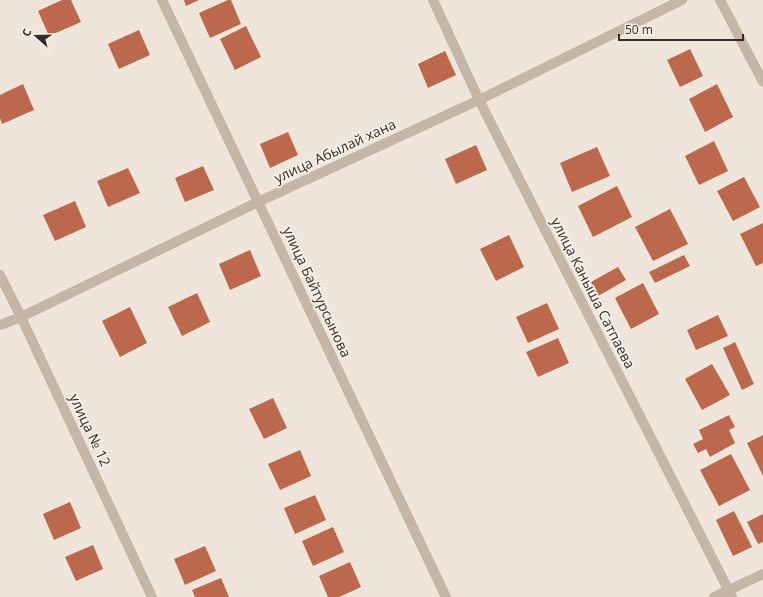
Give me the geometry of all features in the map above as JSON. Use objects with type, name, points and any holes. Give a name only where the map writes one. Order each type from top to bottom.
[{"type":"street","name":"улица Байтурсынова","points":[[162,0],[446,597]]},
{"type":"street","name":"улица Каныша Сатпаева","points":[[433,0],[479,100],[731,594]]},
{"type":"street","name":"улица Абылай хана","points":[[0,325],[258,202],[479,100],[682,0]]},
{"type":"street","points":[[720,0],[763,82]]},
{"type":"street","name":"улица № 12","points":[[0,275],[21,316],[152,597]]},
{"type":"street","points":[[714,597],[731,594],[763,574]]},
{"type":"building","points":[[62,0],[71,0],[81,22],[49,36],[38,11]]},
{"type":"building","points":[[184,0],[199,0],[186,6]]},
{"type":"building","points":[[231,0],[241,24],[210,38],[199,13]]},
{"type":"building","points":[[246,26],[261,57],[235,70],[220,39]]},
{"type":"building","points":[[139,30],[150,55],[119,69],[108,44]]},
{"type":"building","points":[[690,49],[703,76],[680,87],[667,60]]},
{"type":"building","points":[[445,51],[456,75],[428,88],[418,64]]},
{"type":"building","points":[[23,84],[34,110],[2,124],[0,118],[0,95]]},
{"type":"building","points":[[717,84],[733,117],[705,132],[689,99]]},
{"type":"building","points":[[288,132],[298,155],[270,168],[260,144]]},
{"type":"building","points":[[714,141],[728,171],[699,185],[685,156]]},
{"type":"building","points":[[476,145],[487,170],[456,184],[445,159]]},
{"type":"building","points":[[597,147],[610,176],[572,192],[560,163]]},
{"type":"building","points":[[203,166],[214,190],[185,202],[175,178]]},
{"type":"building","points":[[128,168],[140,193],[108,207],[97,181]]},
{"type":"building","points":[[744,177],[760,207],[733,221],[717,191]]},
{"type":"building","points":[[617,186],[632,217],[593,237],[578,206]]},
{"type":"building","points":[[75,201],[86,227],[55,241],[43,215]]},
{"type":"building","points":[[670,209],[688,244],[653,261],[635,227]]},
{"type":"building","points":[[763,223],[763,263],[756,266],[740,234]]},
{"type":"building","points":[[509,235],[524,267],[496,281],[480,249]]},
{"type":"building","points":[[250,250],[261,276],[230,290],[219,264]]},
{"type":"building","points":[[684,255],[690,266],[655,283],[649,272]]},
{"type":"building","points":[[618,267],[626,280],[598,296],[591,282]]},
{"type":"building","points":[[643,283],[659,314],[631,329],[615,298]]},
{"type":"building","points":[[197,293],[210,322],[182,336],[168,307]]},
{"type":"building","points":[[547,303],[559,329],[528,343],[516,317]]},
{"type":"building","points":[[130,307],[147,343],[120,357],[102,321]]},
{"type":"building","points":[[718,315],[728,336],[696,350],[687,330]]},
{"type":"building","points":[[558,338],[569,363],[538,377],[526,352]]},
{"type":"building","points":[[735,342],[754,384],[742,390],[723,348]]},
{"type":"building","points":[[712,364],[730,395],[702,410],[685,379]]},
{"type":"building","points":[[273,398],[287,428],[264,439],[249,409]]},
{"type":"building","points":[[729,415],[735,427],[729,430],[735,443],[710,457],[706,449],[698,453],[693,444],[703,439],[699,430]]},
{"type":"building","points":[[763,435],[763,476],[747,443]]},
{"type":"building","points":[[300,450],[311,476],[280,490],[268,464]]},
{"type":"building","points":[[731,454],[750,490],[719,506],[700,470]]},
{"type":"building","points":[[315,495],[326,520],[295,534],[284,508]]},
{"type":"building","points":[[70,502],[81,528],[54,540],[43,514]]},
{"type":"building","points":[[734,511],[752,547],[733,556],[716,520]]},
{"type":"building","points":[[763,514],[763,542],[758,544],[747,522]]},
{"type":"building","points":[[333,527],[344,552],[313,566],[302,541]]},
{"type":"building","points":[[93,545],[103,569],[76,581],[65,557]]},
{"type":"building","points":[[205,546],[216,571],[185,585],[174,559]]},
{"type":"building","points":[[350,562],[361,587],[339,597],[328,597],[319,576]]},
{"type":"building","points":[[221,578],[229,597],[195,597],[192,590]]}]
